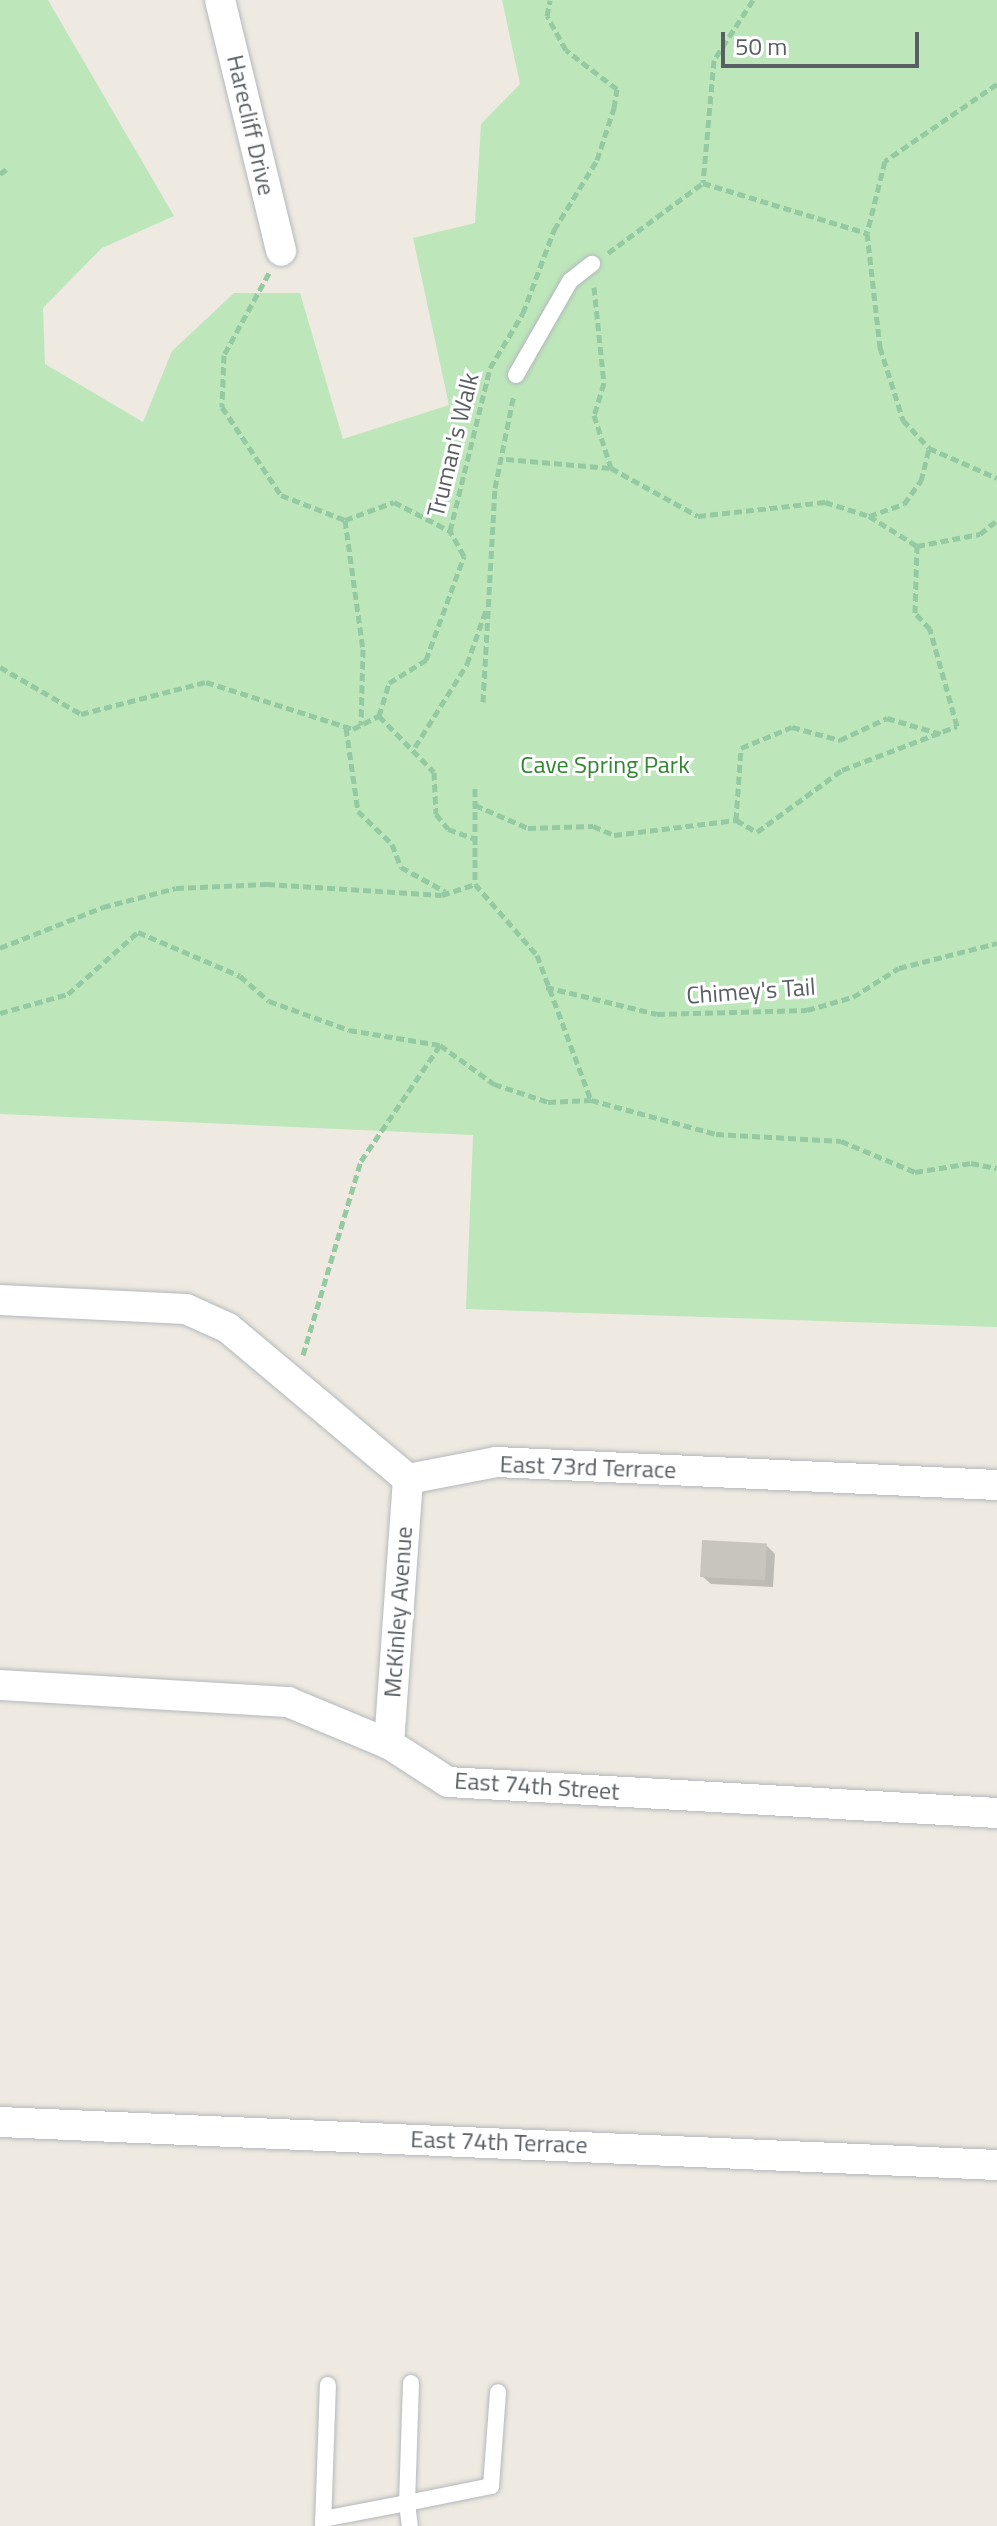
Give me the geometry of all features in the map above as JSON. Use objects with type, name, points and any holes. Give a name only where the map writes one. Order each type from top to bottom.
[{"type":"street","name":"Harecliff Drive","points":[[220,0],[281,251]]},
{"type":"street","points":[[0,1300],[186,1309],[228,1328],[408,1479]]},
{"type":"street","name":"East 73rd Terrace","points":[[408,1479],[496,1462],[997,1485]]},
{"type":"street","name":"McKinley Avenue","points":[[389,1744],[408,1479]]},
{"type":"street","name":"East 74th Street","points":[[0,1685],[288,1702],[389,1744],[448,1782],[997,1813]]},
{"type":"street","name":"East 74th Terrace","points":[[0,2122],[997,2165]]},
{"type":"lane","points":[[516,375],[570,281],[592,264]]},
{"type":"lane","points":[[410,2526],[407,2503],[411,2383]]},
{"type":"lane","points":[[328,2385],[323,2522],[491,2486],[498,2392]]},
{"type":"path","name":"Truman's Walk","points":[[379,716],[389,683],[426,660],[464,556],[450,531],[490,368],[524,310],[554,230],[597,160],[617,89],[566,50],[547,16],[550,0]]},
{"type":"path","points":[[611,468],[594,415],[604,383],[592,264],[703,183],[714,60],[753,0]]},
{"type":"path","points":[[997,84],[885,161],[867,233],[880,347],[903,420],[929,448],[997,478]]},
{"type":"path","points":[[0,174],[8,168]]},
{"type":"path","points":[[703,183],[867,233]]},
{"type":"path","points":[[281,251],[224,355],[222,407],[281,495],[345,520],[394,502],[450,531]]},
{"type":"path","points":[[483,702],[495,488],[506,459],[524,310]]},
{"type":"path","points":[[869,516],[904,504],[921,481],[929,448]]},
{"type":"path","points":[[506,459],[611,468],[698,516],[825,502],[869,516],[917,546],[980,534],[997,520]]},
{"type":"path","points":[[345,520],[363,649],[361,725]]},
{"type":"path","points":[[475,805],[528,828],[593,826],[614,835],[736,820],[757,832],[842,770],[957,726],[930,629],[915,613],[917,546]]},
{"type":"path","points":[[415,747],[467,664],[488,601]]},
{"type":"path","points":[[0,667],[81,714],[206,682],[346,728],[379,716],[415,747],[434,772],[436,814],[448,829],[475,839]]},
{"type":"path","points":[[736,820],[741,748],[792,727],[840,740],[887,718],[941,734]]},
{"type":"path","points":[[346,728],[358,811],[392,844],[401,867],[447,893]]},
{"type":"path","points":[[475,788],[475,884],[537,955],[546,987],[591,1100]]},
{"type":"path","points":[[0,948],[103,907],[176,888],[267,884],[447,893],[475,884]]},
{"type":"path","points":[[0,1013],[68,994],[138,932],[240,976],[269,1001],[349,1030],[440,1045],[494,1084],[548,1102],[591,1100],[716,1134],[841,1141],[915,1172],[971,1163],[997,1168]]},
{"type":"path","name":"Chimey's Tail","points":[[546,987],[657,1014],[807,1010],[853,997],[899,968],[997,943]]},
{"type":"path","points":[[295,1384],[361,1161],[440,1045]]},
{"type":"green space","name":"Cave Spring Park","points":[[0,0],[48,0],[174,216],[102,248],[43,308],[45,364],[143,422],[172,351],[234,293],[300,293],[343,439],[449,405],[413,238],[475,223],[481,124],[520,84],[502,0],[997,0],[997,1327],[466,1309],[473,1135],[0,1114]]},
{"type":"building","points":[[702,1540],[767,1543],[765,1580],[700,1577]]}]
